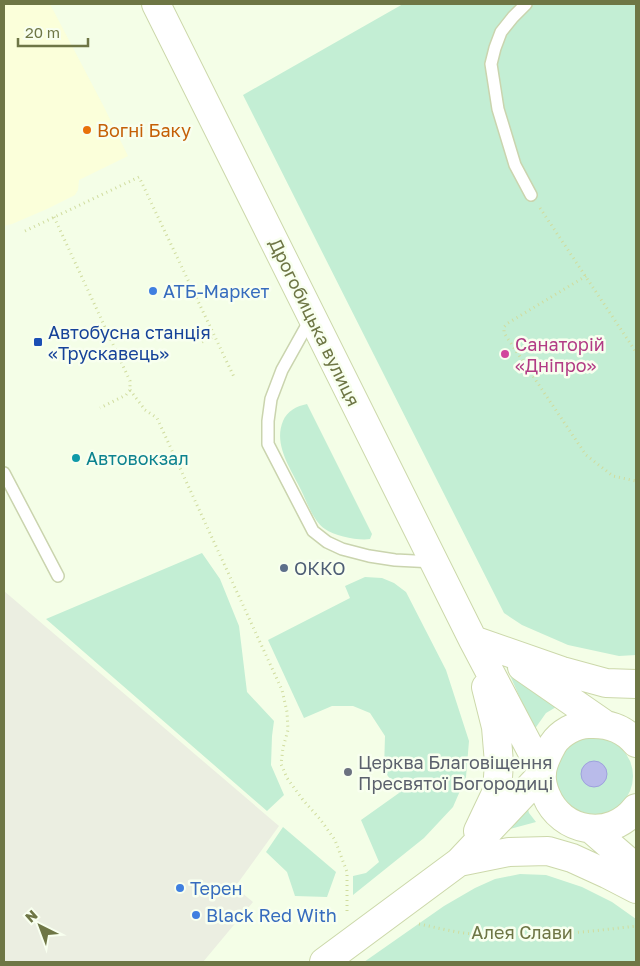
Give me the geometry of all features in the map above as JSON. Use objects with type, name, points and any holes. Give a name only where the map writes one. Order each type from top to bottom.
[{"type":"main road","name":"Дрогобицька вулиця","points":[[156,4],[473,640]]},
{"type":"main road","points":[[473,640],[562,671],[606,683],[636,684]]},
{"type":"main road","points":[[473,640],[503,654],[606,724],[618,728],[627,734],[636,743]]},
{"type":"main road","points":[[473,640],[542,773]]},
{"type":"main road","points":[[459,862],[481,826],[497,791],[499,763],[496,727],[473,640]]},
{"type":"main road","points":[[636,717],[606,724],[586,724],[569,730],[556,740],[547,755],[542,773],[543,788],[548,801],[556,812],[566,820],[585,827],[600,829],[626,819],[636,808]]},
{"type":"main road","points":[[324,962],[459,862],[542,773]]},
{"type":"main road","points":[[459,862],[523,841],[585,827]]},
{"type":"main road","points":[[585,827],[636,868]]},
{"type":"main road","points":[[459,862],[509,852],[548,851],[572,858],[636,889]]},
{"type":"lane","points":[[526,4],[501,32],[491,64],[503,128],[515,166],[531,195]]},
{"type":"lane","points":[[312,316],[282,370],[271,399],[268,421],[268,444],[313,531],[327,542],[342,549],[369,556],[395,560],[434,562]]},
{"type":"lane","points":[[4,473],[58,576]]},
{"type":"path","points":[[25,231],[139,177],[235,379]]},
{"type":"path","points":[[531,195],[636,352]]},
{"type":"path","points":[[54,217],[130,381],[130,390],[144,410],[157,418],[282,690],[287,712],[288,730],[283,748],[282,764],[287,778],[335,840],[347,872],[347,920]]},
{"type":"path","points":[[586,276],[508,323],[504,327],[504,333],[586,456],[613,476],[636,481]]},
{"type":"path","points":[[202,342],[214,336]]},
{"type":"path","points":[[100,408],[126,395],[130,390]]},
{"type":"path","name":"Алея Слави","points":[[418,924],[463,932],[526,936],[636,926]]},
{"type":"shaded area","points":[[4,4],[50,4],[128,156],[79,180],[78,190],[75,195],[47,209],[4,226]]},
{"type":"shaded area","name":"Санаторій «Дніпро»","points":[[403,4],[636,4],[636,655],[619,656],[568,645],[522,625],[504,613],[243,95]]},
{"type":"shaded area","points":[[307,404],[372,534],[370,539],[354,539],[341,536],[329,532],[321,526],[311,511],[284,457],[280,439],[283,421],[287,414]]},
{"type":"shaded area","points":[[202,553],[220,579],[239,626],[247,692],[274,721],[271,765],[284,795],[267,811],[46,619]]},
{"type":"shaded area","points":[[365,577],[382,578],[394,583],[406,592],[446,670],[469,741],[466,777],[453,807],[424,838],[353,895],[353,876],[366,873],[379,862],[361,820],[399,793],[384,770],[385,736],[370,713],[353,706],[332,706],[304,718],[268,640],[350,598],[345,586]]},
{"type":"shaded area","points":[[4,591],[279,826],[235,887],[253,902],[203,962],[4,962]]},
{"type":"shaded area","points":[[505,664],[563,703],[546,713],[534,730]]},
{"type":"shaded area","points":[[594,737],[609,740],[621,749],[630,761],[633,776],[630,791],[621,803],[609,812],[594,815],[579,812],[567,803],[558,791],[555,776],[558,761],[567,749],[579,740]]},
{"type":"shaded area","points":[[526,802],[529,813],[536,822],[502,831]]},
{"type":"shaded area","points":[[283,827],[336,872],[327,897],[295,896],[287,872],[266,852]]},
{"type":"shaded area","points":[[520,874],[546,875],[582,887],[612,902],[636,919],[636,962],[364,962],[444,906],[475,888],[495,879]]},
{"type":"water","points":[[594,761],[603,765],[607,774],[603,783],[594,787],[585,783],[581,774],[585,765]]},
{"type":"place","name":"Вогні Баку","points":[[87,130]]},
{"type":"place","name":"АТБ-Маркет","points":[[153,291]]},
{"type":"place","name":"Автобусна станція «Трускавець»","points":[[38,342]]},
{"type":"place","name":"Санаторій «Дніпро»","points":[[505,354]]},
{"type":"place","name":"Автовокзал","points":[[76,458]]},
{"type":"place","name":"ОККО","points":[[284,568]]},
{"type":"place","name":"Церква Благовіщення Пресвятої Богородиці","points":[[348,772]]},
{"type":"place","name":"Терен","points":[[180,888]]},
{"type":"place","name":"Black Red With","points":[[196,915]]}]
